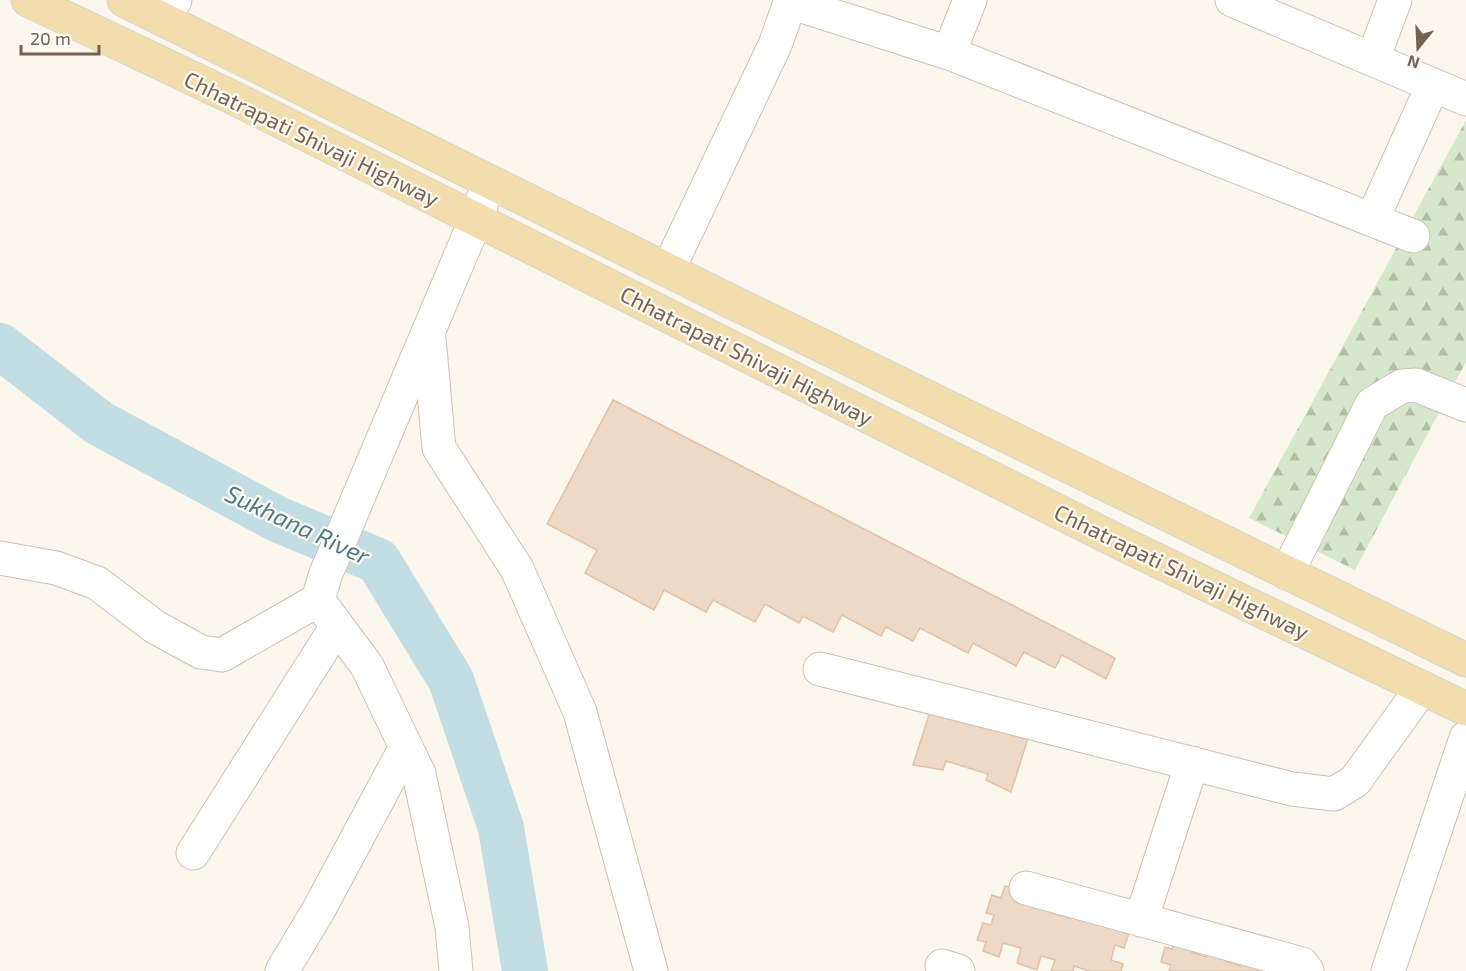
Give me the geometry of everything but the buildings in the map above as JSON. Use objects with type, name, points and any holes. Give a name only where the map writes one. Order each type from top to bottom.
[{"type":"main road","name":"Chhatrapati Shivaji Highway","points":[[28,0],[238,100],[1127,546],[1466,709]]},
{"type":"main road","name":"Chhatrapati Shivaji Highway","points":[[124,0],[170,10],[489,182],[1466,660]]},
{"type":"street","points":[[949,53],[970,0]]},
{"type":"street","points":[[1232,0],[1277,9],[1373,59],[1466,99]]},
{"type":"street","points":[[1373,59],[1395,0]]},
{"type":"street","points":[[668,270],[775,45],[790,1],[949,53],[1413,236]]},
{"type":"street","points":[[1372,220],[1433,85]]},
{"type":"street","points":[[0,558],[56,568],[97,583],[154,627],[201,652],[222,656],[321,588],[476,219],[489,182]]},
{"type":"street","points":[[428,333],[439,448],[517,569],[580,712],[651,971]]},
{"type":"street","points":[[1287,573],[1372,404],[1402,386],[1416,385],[1466,405]]},
{"type":"street","points":[[321,588],[337,626],[367,666],[418,774],[452,927],[456,971]]},
{"type":"street","points":[[193,853],[337,626]]},
{"type":"street","points":[[820,669],[1292,789],[1334,794],[1355,782],[1422,688]]},
{"type":"street","points":[[1388,971],[1466,738]]},
{"type":"street","points":[[282,971],[318,911],[405,747]]},
{"type":"street","points":[[1142,920],[1192,763]]},
{"type":"street","points":[[1026,888],[1302,964],[1307,971]]},
{"type":"green space","points":[[1466,120],[1466,362],[1355,570],[1249,518]]},
{"type":"waterway","name":"Sukhana River","points":[[0,346],[99,423],[277,519],[378,561],[451,680],[501,828],[525,971]]}]
